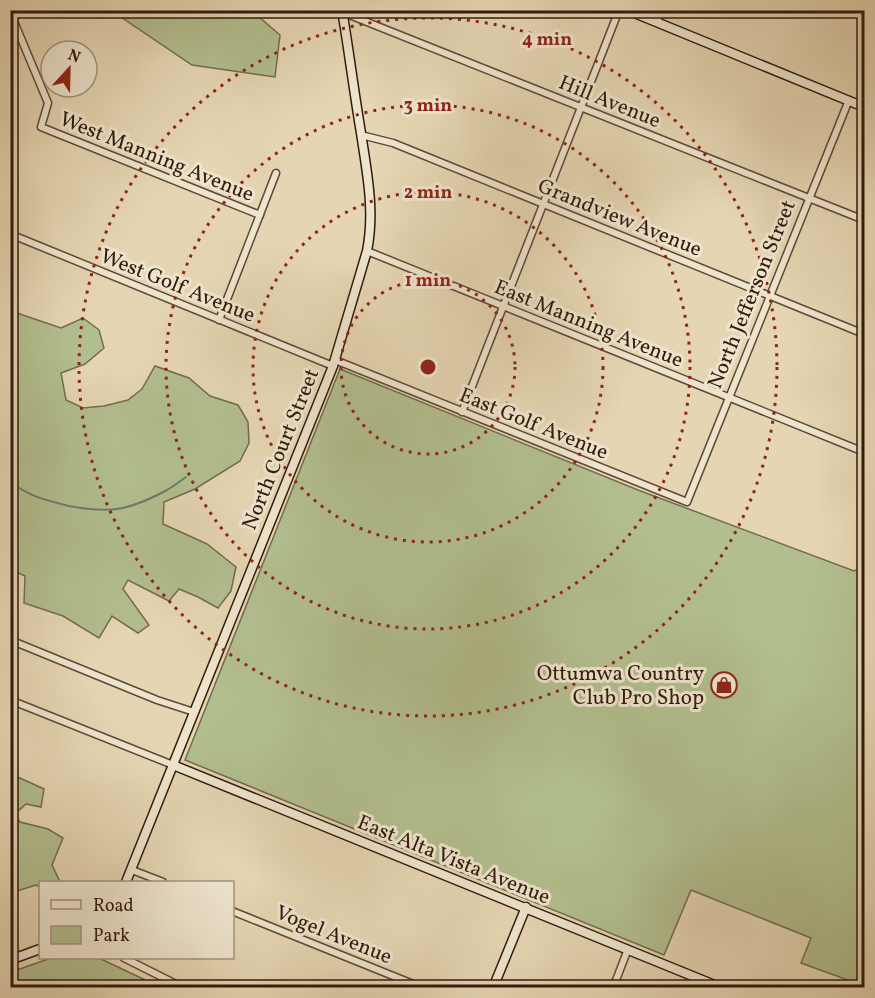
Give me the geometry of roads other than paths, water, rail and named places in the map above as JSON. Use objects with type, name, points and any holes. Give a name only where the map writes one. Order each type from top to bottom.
[{"type":"main road","points":[[627,10],[864,106]]},
{"type":"main road","name":"North Court Street","points":[[126,881],[334,363],[367,251],[371,207],[342,11]]},
{"type":"main road","name":"East Alta Vista Avenue","points":[[172,765],[722,987]]},
{"type":"main road","points":[[493,987],[526,907]]},
{"type":"main road","points":[[10,960],[39,949]]},
{"type":"street","points":[[462,412],[620,10]]},
{"type":"street","points":[[657,22],[661,10]]},
{"type":"street","name":"Hill Avenue","points":[[342,11],[864,220]]},
{"type":"street","name":"West Manning Avenue","points":[[10,12],[48,103],[41,127],[260,215]]},
{"type":"street","name":"North Jefferson Street","points":[[687,502],[849,100]]},
{"type":"street","name":"Grandview Avenue","points":[[361,135],[393,143],[864,334]]},
{"type":"street","points":[[219,320],[276,173]]},
{"type":"street","name":"West Golf Avenue","points":[[10,234],[219,320],[334,363]]},
{"type":"street","name":"East Manning Avenue","points":[[367,251],[864,452]]},
{"type":"street","name":"East Golf Avenue","points":[[334,363],[687,502]]},
{"type":"street","points":[[10,640],[157,700],[194,712]]},
{"type":"street","points":[[10,700],[172,765]]},
{"type":"street","points":[[132,870],[160,881]]},
{"type":"street","name":"Vogel Avenue","points":[[234,912],[423,987]]},
{"type":"street","points":[[613,987],[628,949]]},
{"type":"street","points":[[128,959],[184,987]]},
{"type":"waterway","points":[[10,482],[32,495],[53,502],[109,510],[142,502],[167,490],[186,477]]},
{"type":"place","name":"Ottumwa Country Club Pro Shop","points":[[724,685]]}]
